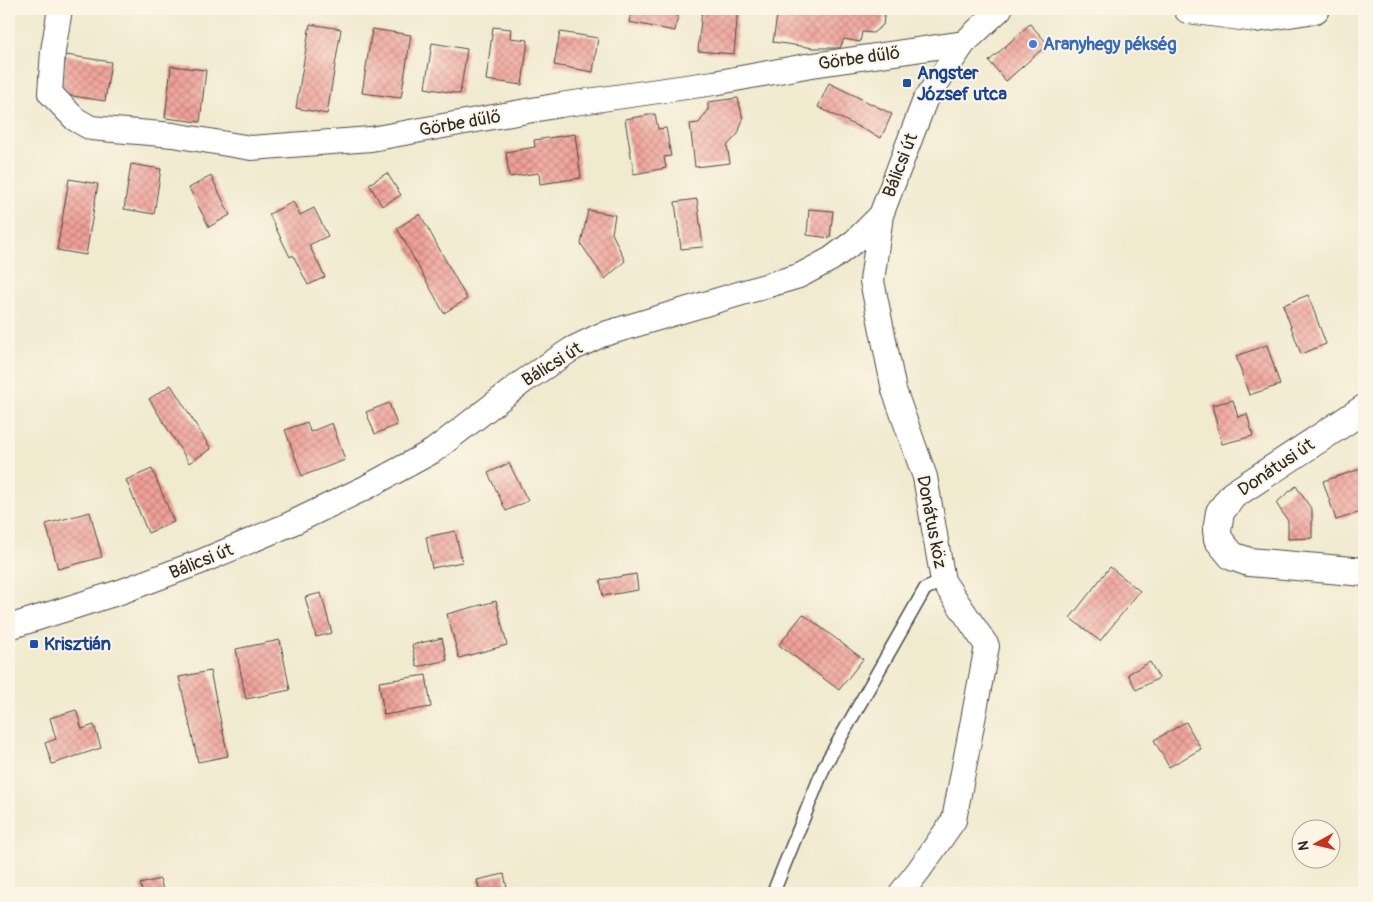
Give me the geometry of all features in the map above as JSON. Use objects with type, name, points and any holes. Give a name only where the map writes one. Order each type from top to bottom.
[{"type":"street","name":"Görbe dűlő","points":[[60,9],[53,51],[50,94],[75,119],[91,128],[173,135],[252,148],[371,139],[560,105],[714,83],[806,66],[964,43]]},
{"type":"street","name":"Bálicsi út","points":[[9,627],[120,592],[288,525],[365,488],[433,451],[524,381],[572,349],[601,335],[799,276],[831,259],[855,241],[881,215],[925,100],[964,43],[1000,9]]},
{"type":"street","points":[[1188,9],[1256,18],[1314,9]]},
{"type":"street","name":"Donátus köz","points":[[881,215],[872,281],[894,390],[925,477],[943,580],[987,646],[954,820],[901,893]]},
{"type":"street","name":"Donátusi út","points":[[1364,409],[1233,496],[1220,512],[1217,530],[1218,540],[1232,556],[1248,562],[1364,572]]},
{"type":"lane","points":[[773,893],[825,765],[924,589],[943,580]]},
{"type":"building","points":[[632,9],[679,9],[675,31],[629,22]]},
{"type":"building","points":[[702,9],[738,9],[734,54],[698,51]]},
{"type":"building","points":[[778,9],[885,9],[883,25],[873,33],[862,32],[860,42],[844,39],[840,48],[814,48],[773,42]]},
{"type":"building","points":[[310,24],[341,29],[327,114],[296,108]]},
{"type":"building","points":[[1030,24],[1048,44],[1006,81],[989,61]]},
{"type":"building","points":[[493,27],[511,29],[510,38],[528,40],[522,85],[486,80]]},
{"type":"building","points":[[372,29],[411,35],[401,98],[362,93]]},
{"type":"building","points":[[560,32],[598,38],[593,72],[554,65]]},
{"type":"building","points":[[432,43],[467,49],[460,94],[425,88]]},
{"type":"building","points":[[66,55],[111,62],[105,101],[60,94]]},
{"type":"building","points":[[171,66],[206,70],[200,122],[165,118]]},
{"type":"building","points":[[829,83],[892,114],[881,138],[818,107]]},
{"type":"building","points":[[738,98],[743,119],[738,134],[727,146],[730,163],[695,167],[690,124],[699,123],[708,110],[708,102]]},
{"type":"building","points":[[655,114],[658,129],[666,128],[671,156],[664,157],[666,168],[634,174],[625,119]]},
{"type":"building","points":[[575,134],[581,178],[540,184],[539,173],[509,177],[506,152],[535,147],[534,140]]},
{"type":"building","points":[[131,164],[161,169],[154,214],[124,209]]},
{"type":"building","points":[[387,173],[401,195],[382,206],[369,184]]},
{"type":"building","points":[[211,176],[230,215],[209,227],[189,188]]},
{"type":"building","points":[[69,179],[98,184],[86,255],[57,250]]},
{"type":"building","points":[[697,199],[703,247],[681,249],[675,202]]},
{"type":"building","points":[[293,202],[300,215],[314,208],[328,236],[309,245],[325,277],[308,285],[293,255],[290,257],[269,214]]},
{"type":"building","points":[[809,209],[833,211],[830,238],[807,235]]},
{"type":"building","points":[[588,210],[615,215],[612,233],[625,261],[605,279],[581,244]]},
{"type":"building","points":[[420,214],[467,299],[444,313],[397,228]]},
{"type":"building","points":[[1308,295],[1326,344],[1301,354],[1283,305]]},
{"type":"building","points":[[1267,345],[1280,385],[1249,395],[1236,356]]},
{"type":"building","points":[[171,385],[211,449],[189,463],[149,399]]},
{"type":"building","points":[[1233,400],[1238,417],[1247,414],[1253,436],[1222,444],[1212,405]]},
{"type":"building","points":[[389,403],[397,425],[375,434],[366,412]]},
{"type":"building","points":[[307,422],[310,432],[332,423],[345,460],[302,476],[285,430]]},
{"type":"building","points":[[509,463],[528,501],[506,511],[488,473]]},
{"type":"building","points":[[1364,468],[1364,511],[1336,520],[1323,481]]},
{"type":"building","points":[[152,469],[174,522],[148,533],[126,480]]},
{"type":"building","points":[[1296,486],[1312,510],[1312,538],[1288,539],[1288,521],[1276,503]]},
{"type":"building","points":[[90,512],[102,557],[58,569],[46,524]]},
{"type":"building","points":[[455,531],[462,562],[432,568],[426,537]]},
{"type":"building","points":[[1110,567],[1140,591],[1100,641],[1070,618]]},
{"type":"building","points":[[636,574],[638,590],[603,596],[600,580]]},
{"type":"building","points":[[321,593],[332,633],[316,637],[305,597]]},
{"type":"building","points":[[496,601],[507,645],[459,658],[447,614]]},
{"type":"building","points":[[803,614],[863,659],[839,690],[779,645]]},
{"type":"building","points":[[442,638],[447,660],[417,667],[412,645]]},
{"type":"building","points":[[280,640],[290,690],[246,699],[236,649]]},
{"type":"building","points":[[1150,662],[1159,678],[1136,690],[1128,674]]},
{"type":"building","points":[[210,671],[228,756],[198,762],[179,677]]},
{"type":"building","points":[[426,675],[431,707],[384,715],[379,682]]},
{"type":"building","points":[[76,710],[82,729],[94,725],[101,748],[52,764],[45,743],[56,739],[50,718]]},
{"type":"building","points":[[1186,722],[1201,749],[1169,767],[1154,740]]},
{"type":"building","points":[[504,874],[508,893],[480,893],[477,880]]},
{"type":"building","points":[[160,879],[164,893],[143,893],[140,884]]},
{"type":"place","name":"Aranyhegy pékség","points":[[1033,44]]},
{"type":"place","name":"Angster József utca","points":[[907,83]]},
{"type":"place","name":"Krisztián","points":[[34,644]]}]
